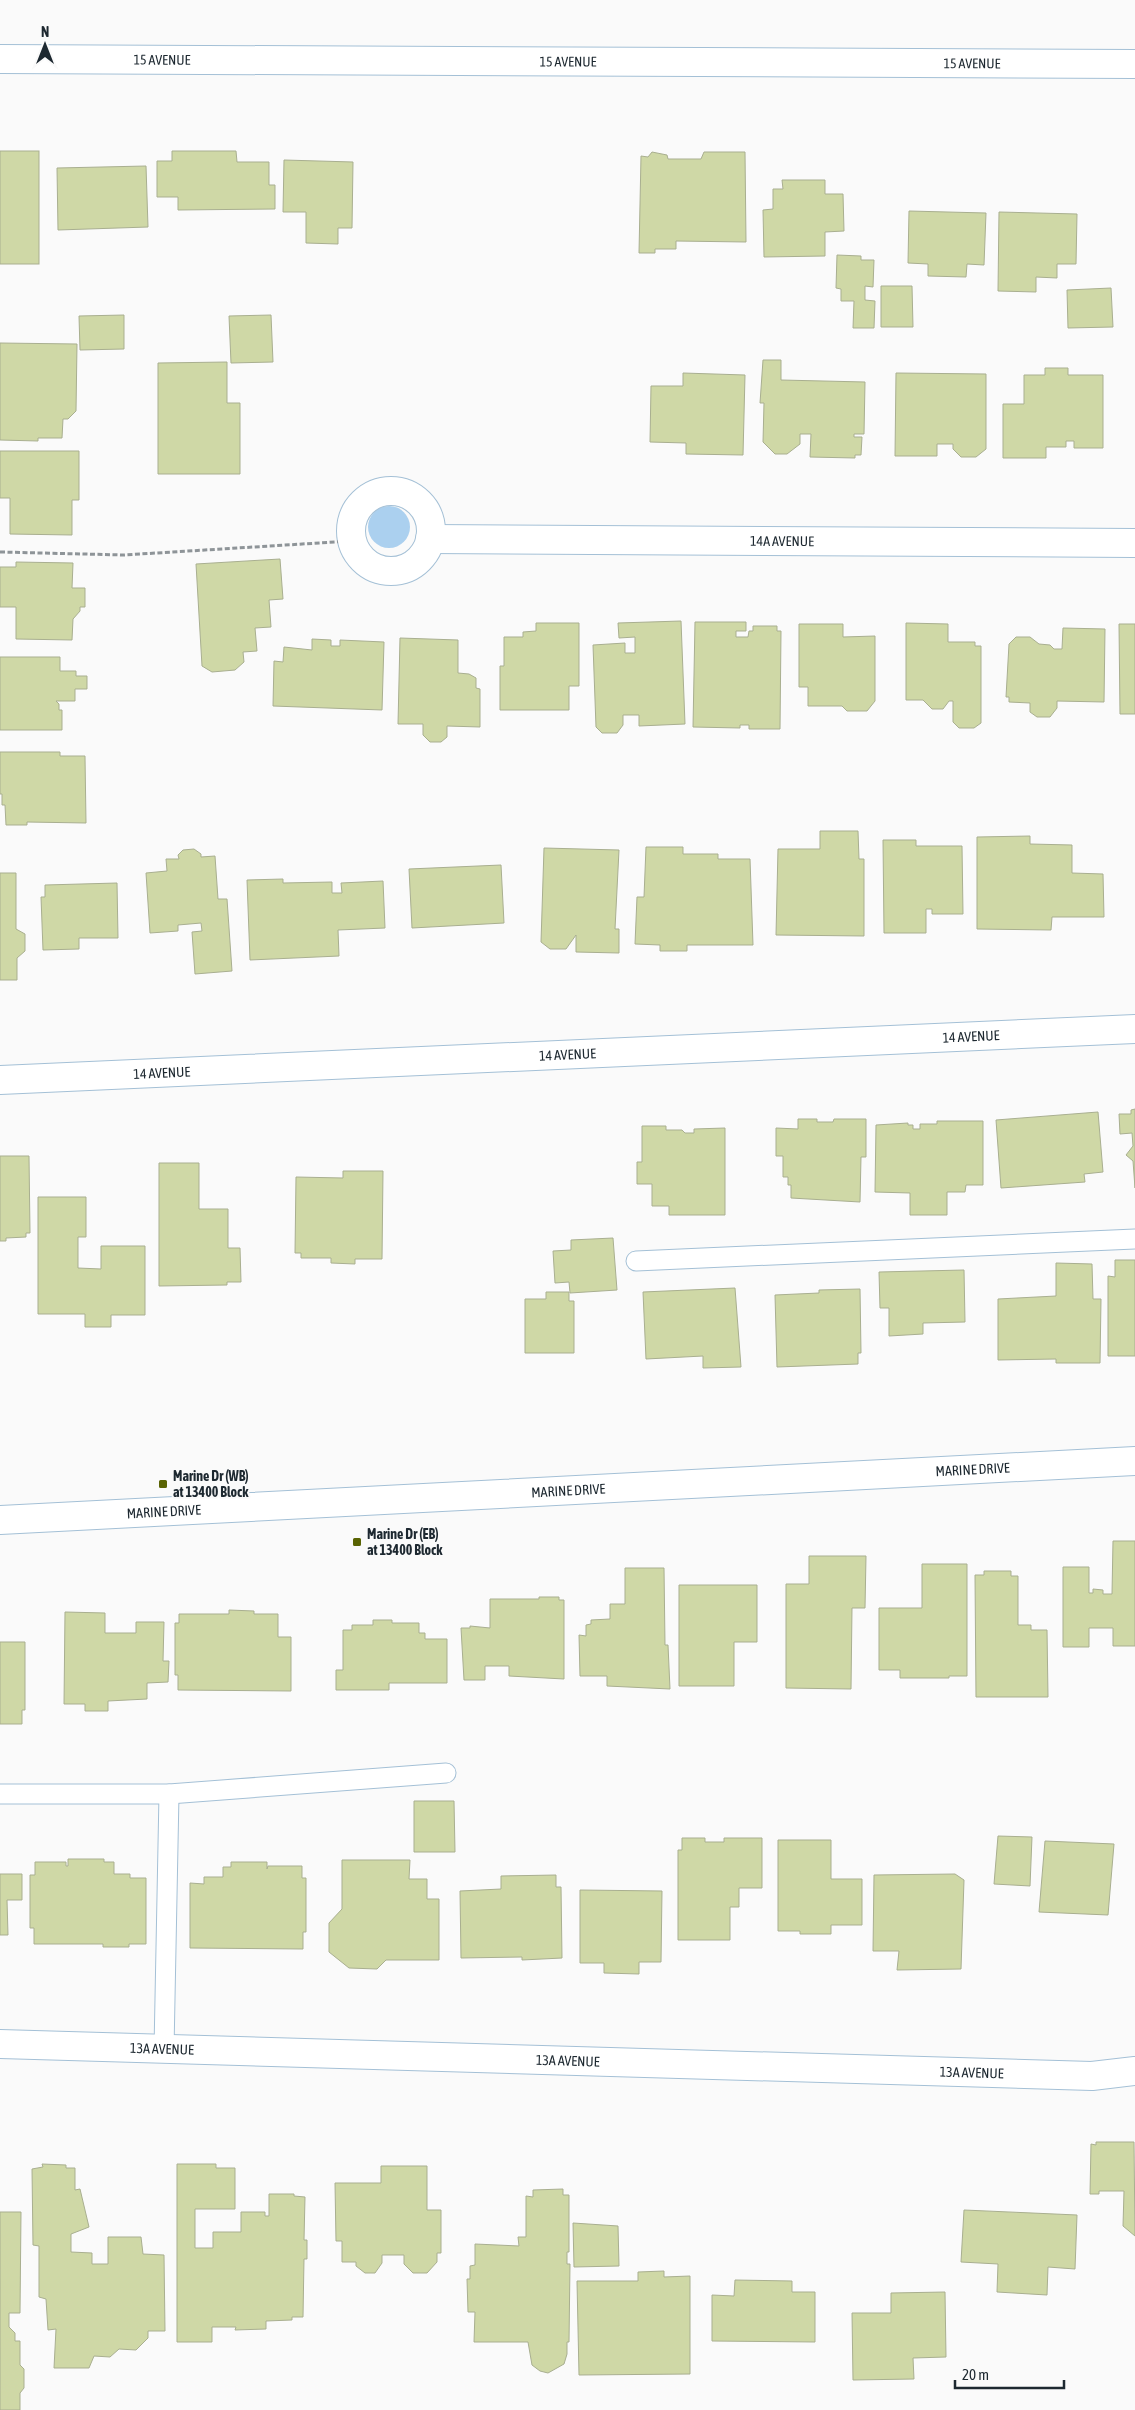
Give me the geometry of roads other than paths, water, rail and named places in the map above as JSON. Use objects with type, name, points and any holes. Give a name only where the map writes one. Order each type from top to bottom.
[{"type":"street","name":"15 AVENUE","points":[[0,59],[1135,64]]},
{"type":"street","points":[[383,491],[396,491],[409,495],[420,502],[427,513],[431,526],[430,539],[426,550],[409,567],[386,571],[374,568],[364,561],[352,541],[350,528],[360,504],[371,496],[383,491]]},
{"type":"street","name":"14A AVENUE","points":[[430,539],[1135,543]]},
{"type":"street","name":"14 AVENUE","points":[[0,1080],[1135,1029]]},
{"type":"street","name":"MARINE DRIVE","points":[[0,1520],[1135,1461]]},
{"type":"street","name":"13A AVENUE","points":[[0,2044],[1092,2076],[1135,2072]]},
{"type":"lane","points":[[636,1261],[1135,1239]]},
{"type":"lane","points":[[0,1794],[169,1794],[446,1773]]},
{"type":"lane","points":[[164,2050],[169,1794]]},
{"type":"place","name":"Marine Dr (WB) at 13400 Block","points":[[163,1484]]},
{"type":"place","name":"Marine Dr (EB) at 13400 Block","points":[[357,1542]]}]
